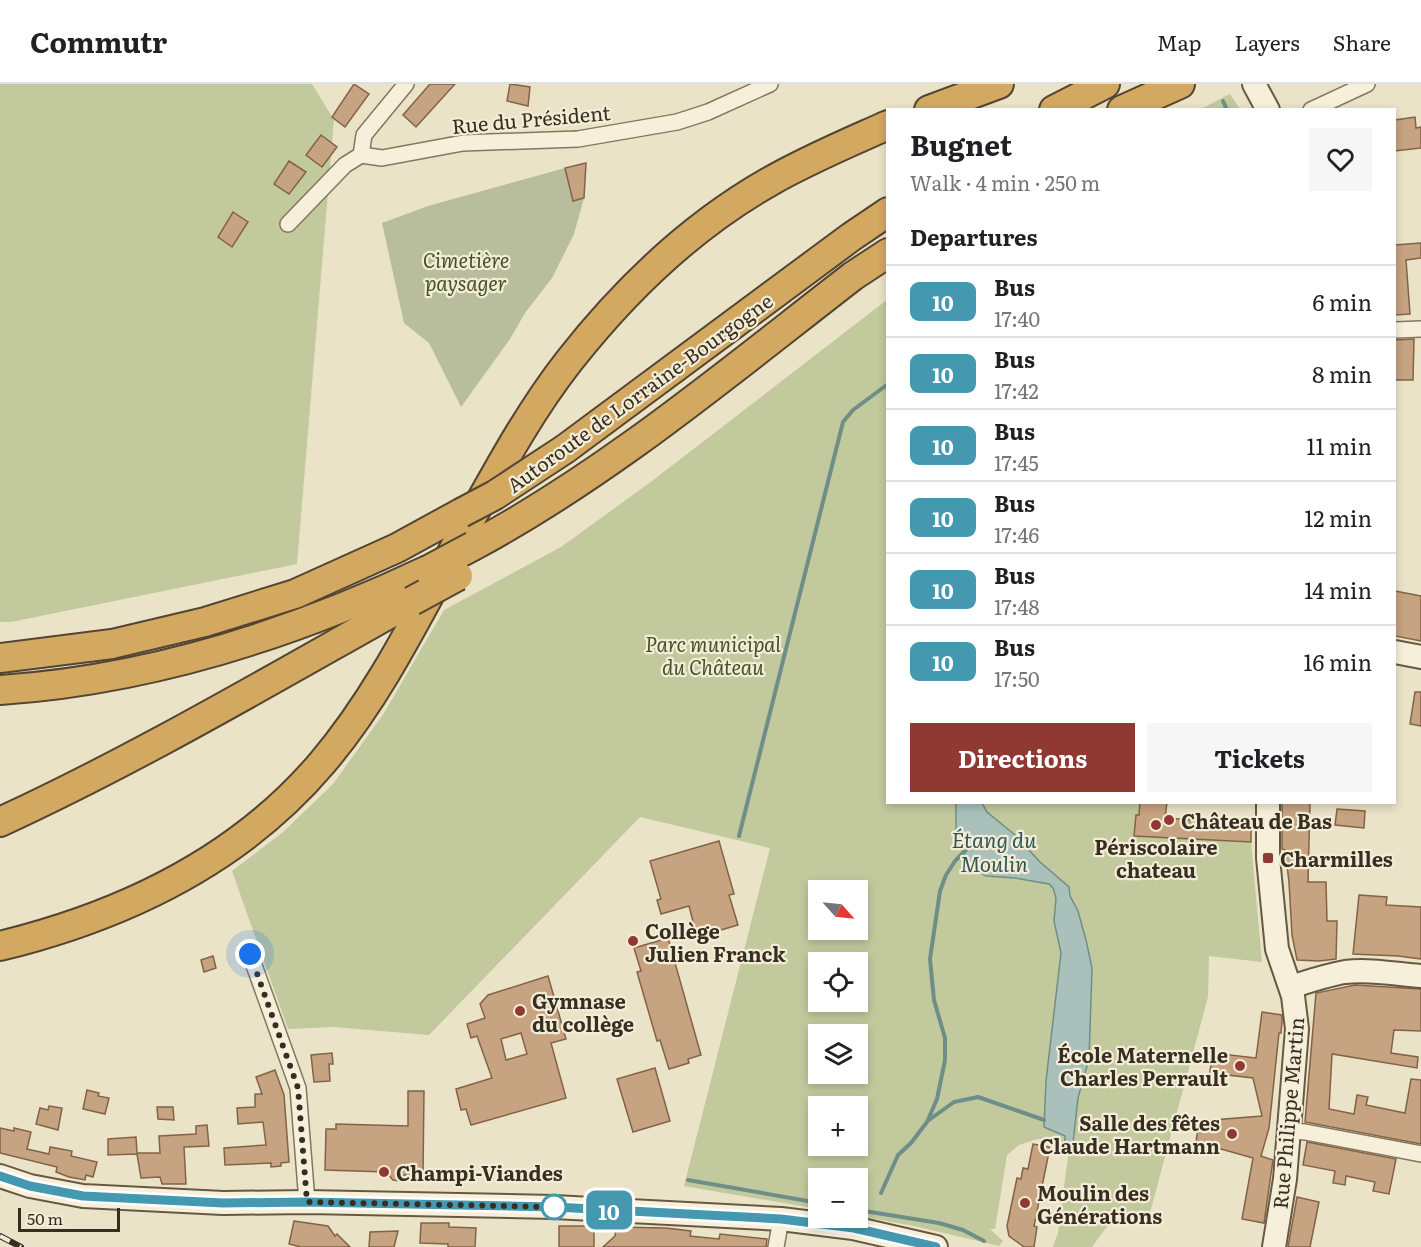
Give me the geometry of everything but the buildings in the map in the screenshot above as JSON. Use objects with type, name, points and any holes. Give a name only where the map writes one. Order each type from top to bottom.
[{"type":"highway","points":[[934,108],[999,84]]},
{"type":"highway","points":[[1058,108],[1105,84]]},
{"type":"highway","points":[[1126,108],[1178,85]]},
{"type":"highway","points":[[0,946],[69,927],[122,907],[185,877],[258,827],[292,796],[323,762],[379,683],[508,453],[549,388],[597,326],[661,261],[725,211],[776,178],[886,126]]},
{"type":"highway","name":"Autoroute de Lorraine-Bourgogne","points":[[0,658],[112,644],[216,619],[295,594],[397,548],[495,495],[565,449],[886,213]]},
{"type":"highway","name":"Autoroute de Lorraine-Bourgogne","points":[[0,690],[64,684],[119,675],[214,653],[313,620],[369,598],[428,570],[554,497],[650,433],[853,276],[886,254]]},
{"type":"highway","points":[[0,822],[58,795],[151,746],[458,576],[572,506],[621,471],[650,433]]},
{"type":"main road","points":[[1254,84],[1267,108]]},
{"type":"main road","points":[[1396,652],[1421,657]]},
{"type":"main road","name":"Rue Philippe Martin","points":[[1268,804],[1268,858],[1277,949],[1291,987],[1297,1029],[1285,1179],[1274,1247]]},
{"type":"main road","points":[[1291,987],[1346,972],[1362,971],[1421,976]]},
{"type":"main road","points":[[0,1176],[30,1186],[83,1196],[223,1203],[307,1202],[554,1207],[781,1219],[854,1228],[936,1247]]},
{"type":"street","points":[[288,224],[345,165],[361,155],[364,135],[406,84]]},
{"type":"street","name":"Rue du Président","points":[[361,155],[382,158],[463,143],[578,140],[677,122],[708,112],[770,84]]},
{"type":"street","points":[[1315,108],[1367,84]]},
{"type":"street","points":[[1396,330],[1421,328]]},
{"type":"street","points":[[250,954],[298,1088],[307,1202]]},
{"type":"street","points":[[1288,1131],[1305,1132],[1421,1154]]},
{"type":"street","points":[[776,1247],[781,1219]]},
{"type":"green space","points":[[0,84],[312,84],[334,120],[297,564],[11,622],[0,622]]},
{"type":"green space","points":[[1230,94],[1239,108],[1203,108]]},
{"type":"green space","name":"Cimetière paysager","points":[[565,168],[573,200],[584,198],[574,234],[552,278],[525,313],[510,339],[461,407],[429,343],[404,323],[382,223],[428,206]]},
{"type":"green space","name":"Parc municipal du Château","points":[[886,301],[886,804],[1140,804],[1139,815],[1136,815],[1135,836],[1251,842],[1262,962],[1209,956],[1208,997],[1148,1220],[1116,1214],[1092,1247],[1053,1247],[1058,1233],[1068,1157],[1067,1148],[1039,1139],[1019,1145],[1007,1155],[995,1229],[990,1229],[1003,1241],[999,1246],[868,1218],[868,1168],[808,1168],[808,1207],[684,1186],[770,848],[640,817],[429,1035],[333,1027],[288,1029],[232,871],[282,833],[333,784],[384,713],[444,610],[561,547],[652,481]]},
{"type":"water","name":"Étang du Moulin","points":[[956,804],[983,804],[987,812],[1015,835],[1040,862],[1069,887],[1070,896],[1078,911],[1092,968],[1089,1059],[1078,1098],[1073,1143],[1065,1142],[1065,1136],[1044,1127],[1046,1081],[1061,953],[1054,921],[1056,898],[1053,888],[1049,884],[986,876],[976,870],[960,848],[956,835]]},
{"type":"waterway","points":[[1223,101],[1226,108]]},
{"type":"waterway","points":[[739,836],[843,422],[853,410],[886,385]]},
{"type":"waterway","points":[[881,1193],[898,1155],[911,1143],[927,1122],[937,1099],[945,1060],[945,1038],[934,1000],[930,959],[940,891],[946,875],[966,850]]},
{"type":"waterway","points":[[929,1120],[954,1102],[978,1097],[1044,1120]]},
{"type":"waterway","points":[[688,1180],[808,1201]]},
{"type":"waterway","points":[[868,1212],[939,1223],[963,1230],[984,1241]]},
{"type":"railway","points":[[0,1236],[21,1247]]},
{"type":"bus line","name":"10","points":[[0,1176],[30,1186],[83,1196],[223,1203],[307,1202],[554,1207],[781,1219],[854,1228],[936,1247]]},
{"type":"place","name":"Château de Bas","points":[[1169,820]]},
{"type":"place","name":"Périscolaire chateau","points":[[1156,825]]},
{"type":"place","name":"Charmilles","points":[[1268,858]]},
{"type":"place","name":"Collège Julien Franck","points":[[633,941]]},
{"type":"place","name":"Gymnase du collège","points":[[520,1011]]},
{"type":"place","name":"École Maternelle Charles Perrault","points":[[1240,1066]]},
{"type":"place","name":"Salle des fêtes Claude Hartmann","points":[[1232,1134]]},
{"type":"place","name":"Champi-Viandes","points":[[384,1172]]},
{"type":"place","name":"Moulin des Générations","points":[[1025,1203]]},
{"type":"route","points":[[250,954],[298,1088],[307,1202],[554,1207]]}]
